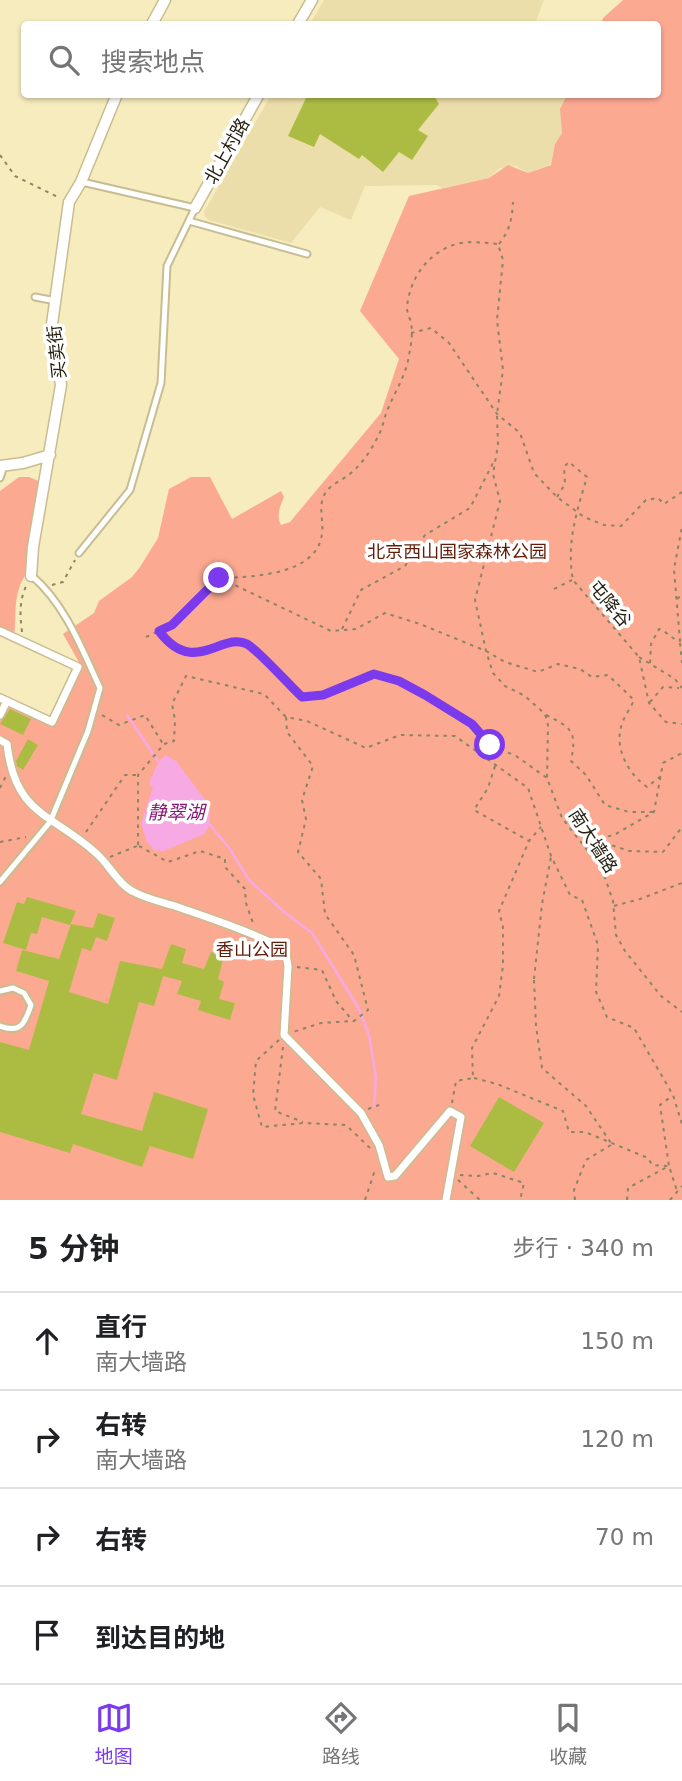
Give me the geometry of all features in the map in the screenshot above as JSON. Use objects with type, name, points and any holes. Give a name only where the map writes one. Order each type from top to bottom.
[{"type":"street","points":[[154,21],[165,0]]},
{"type":"street","points":[[300,21],[312,0]]},
{"type":"street","name":"买卖街","points":[[32,576],[33,547],[61,385],[52,324],[69,202],[81,182],[115,98]]},
{"type":"street","name":"北上村路","points":[[195,208],[257,98]]},
{"type":"street","points":[[2,466],[50,455]]},
{"type":"street","points":[[0,631],[78,667],[52,722],[3,699],[0,715]]},
{"type":"street","points":[[0,740],[7,744],[10,769],[27,801],[50,822],[80,839],[104,860],[131,892],[257,934],[285,949],[288,966],[284,1035],[361,1113],[379,1145],[388,1177],[395,1176],[450,1111],[461,1117],[446,1200]]},
{"type":"lane","points":[[79,553],[130,490],[161,383],[167,266],[195,208],[81,182]]},
{"type":"lane","points":[[189,221],[307,254]]},
{"type":"lane","points":[[35,297],[56,301]]},
{"type":"lane","points":[[0,478],[2,466]]},
{"type":"lane","points":[[0,882],[50,822],[95,711],[100,688],[72,628],[44,586],[32,576]]},
{"type":"lane","points":[[0,991],[13,988],[24,993],[31,1005],[25,1023],[17,1028],[0,1026]]},
{"type":"path","points":[[0,155],[15,176],[69,202]]},
{"type":"path","points":[[146,637],[172,625],[219,578],[252,577],[280,572],[298,565],[317,549],[322,537],[323,522],[320,502],[327,489],[350,474],[364,459],[382,428],[405,373],[412,326],[407,310],[414,281],[425,263],[444,248],[461,243],[498,244],[508,233],[513,202]]},
{"type":"path","points":[[498,244],[503,260],[497,320],[503,370],[497,414],[498,445],[493,474],[500,501],[475,600],[486,651],[493,673],[505,686],[524,696],[545,714],[567,725],[575,742],[571,761],[586,775],[606,805],[629,812],[654,813]]},
{"type":"path","points":[[411,333],[431,328],[449,343],[497,414],[520,433],[534,473],[556,497],[584,517],[604,525],[621,526],[646,500],[658,498],[664,504],[682,492]]},
{"type":"path","points":[[342,630],[361,590],[405,566],[425,535],[470,508],[496,457]]},
{"type":"path","name":"屯降谷","points":[[556,497],[565,484],[564,467],[569,462],[587,477],[573,524],[573,580],[639,657],[649,703]]},
{"type":"path","points":[[682,527],[674,569],[682,663]]},
{"type":"path","points":[[44,586],[63,582],[79,553]]},
{"type":"path","points":[[22,642],[21,597],[32,576]]},
{"type":"path","points":[[219,578],[331,631],[356,629],[385,613],[421,624],[486,651],[505,662],[538,671],[558,663],[580,669],[592,677],[608,674],[635,700],[622,723],[620,752],[635,778],[647,787],[661,776]]},
{"type":"path","points":[[554,589],[573,580]]},
{"type":"path","points":[[676,599],[682,595]]},
{"type":"path","points":[[650,663],[651,644],[659,629],[680,641]]},
{"type":"path","points":[[159,631],[166,640],[182,650],[202,654],[236,641],[248,644],[302,697],[323,695],[374,674],[399,681],[472,724],[490,745],[516,757],[547,778]]},
{"type":"path","points":[[639,657],[675,679],[682,688]]},
{"type":"path","points":[[138,845],[138,775],[164,744],[174,741],[176,720],[172,704],[186,676],[264,694],[286,717],[307,721],[366,748],[400,735],[455,736],[528,788],[551,856],[570,895],[582,900],[598,946],[596,992],[607,1017],[634,1028],[673,1095],[682,1124]]},
{"type":"path","points":[[682,688],[663,687],[649,703],[666,722],[682,724]]},
{"type":"path","points":[[95,711],[119,725],[145,715],[164,744]]},
{"type":"path","points":[[545,714],[548,725],[547,778]]},
{"type":"path","points":[[286,717],[287,732],[313,766],[302,800],[306,819],[298,852],[321,878],[325,914],[354,955],[368,1010],[354,1021],[336,1001],[322,970],[288,966]]},
{"type":"path","points":[[654,813],[663,763],[682,753]]},
{"type":"path","points":[[495,765],[488,788],[474,810],[529,841]]},
{"type":"path","points":[[0,788],[10,769]]},
{"type":"path","points":[[80,839],[125,775],[138,775]]},
{"type":"path","name":"南大墙路","points":[[547,778],[562,818],[602,869],[613,906],[617,935],[625,951],[661,996],[682,1012]]},
{"type":"path","points":[[581,843],[614,835],[654,813]]},
{"type":"path","points":[[473,1078],[472,1048],[499,996],[503,965],[503,926],[499,911],[529,841],[542,827]]},
{"type":"path","points":[[595,840],[629,851],[663,852],[682,827]]},
{"type":"path","points":[[0,842],[36,836]]},
{"type":"path","points":[[104,860],[138,845]]},
{"type":"path","points":[[138,845],[168,862],[200,851],[225,859],[225,867],[245,889],[246,903],[257,934]]},
{"type":"path","points":[[551,856],[542,904],[534,981],[536,1026],[542,1068],[586,1106],[612,1144]]},
{"type":"path","points":[[613,906],[640,900],[682,883]]},
{"type":"path","points":[[284,1035],[275,1111],[304,1123]]},
{"type":"path","points":[[450,1111],[456,1080],[473,1078],[497,1084],[563,1111],[569,1132],[584,1132],[648,1158],[652,1165],[669,1166]]},
{"type":"path","points":[[253,1095],[262,1127],[304,1123],[346,1125],[372,1150]]},
{"type":"path","points":[[673,1095],[660,1105],[669,1166],[677,1191]]},
{"type":"path","points":[[361,1113],[379,1105]]},
{"type":"path","points":[[575,1200],[574,1190],[586,1160],[612,1144]]},
{"type":"path","points":[[627,1200],[628,1188],[669,1166]]},
{"type":"path","points":[[365,1200],[374,1173]]},
{"type":"path","points":[[452,1175],[478,1176],[493,1173],[524,1183],[520,1200]]},
{"type":"path","points":[[452,1175],[480,1200]]},
{"type":"path","points":[[670,1200],[682,1186]]},
{"type":"shaded area","points":[[324,0],[544,0],[536,21],[312,21]]},
{"type":"shaded area","points":[[269,98],[566,98],[561,109],[562,133],[555,144],[551,164],[528,173],[516,166],[500,168],[489,178],[442,188],[436,185],[365,186],[351,220],[320,207],[291,243],[209,220],[204,212]]},
{"type":"green space","points":[[623,0],[682,0],[682,1200],[0,1200],[0,698],[52,722],[80,664],[63,634],[94,613],[99,601],[132,577],[140,567],[158,538],[169,489],[191,477],[210,477],[232,519],[281,491],[284,497],[279,511],[280,522],[281,525],[290,522],[381,413],[399,359],[360,311],[409,196],[489,178],[508,165],[528,173],[551,165],[555,144],[562,133],[560,109],[566,98],[661,98],[661,21],[602,21]]},
{"type":"green space","points":[[19,477],[29,477],[41,482],[26,574],[17,597],[14,638],[0,631],[0,491]]},
{"type":"water","name":"静翠湖","points":[[166,755],[177,762],[206,801],[210,811],[210,825],[204,834],[164,851],[154,850],[147,842],[141,824],[153,787],[149,784],[158,764]]},
{"type":"building","points":[[306,98],[435,98],[439,104],[418,130],[428,136],[412,160],[399,152],[383,172],[362,155],[359,159],[320,134],[314,147],[288,136]]},
{"type":"building","points":[[10,709],[31,719],[23,735],[0,724]]},
{"type":"building","points":[[28,739],[38,745],[23,770],[17,766],[16,761]]},
{"type":"building","points":[[27,897],[76,911],[70,925],[42,917],[37,934],[31,933],[26,950],[3,943],[17,902],[24,904]]},
{"type":"building","points":[[98,913],[115,918],[107,941],[96,937],[91,951],[82,948],[69,992],[108,1004],[120,961],[162,969],[171,944],[186,949],[182,963],[204,969],[211,952],[224,956],[218,979],[224,982],[219,999],[235,1003],[230,1020],[198,1010],[201,1001],[177,994],[182,981],[163,976],[154,1006],[139,1002],[117,1080],[94,1073],[81,1114],[142,1131],[154,1092],[208,1109],[193,1159],[150,1146],[142,1167],[73,1144],[70,1153],[0,1132],[0,1042],[29,1050],[49,981],[16,971],[22,950],[59,959],[71,924],[93,928]]},
{"type":"building","points":[[499,1097],[544,1123],[514,1172],[470,1146]]},
{"type":"waterway","points":[[127,715],[158,761]]},
{"type":"waterway","points":[[210,825],[230,849],[249,880],[312,933],[358,1007],[369,1035],[376,1077],[374,1106]]},
{"type":"route","points":[[219,578],[195,599],[172,625],[159,631],[166,640],[182,650],[202,654],[236,641],[248,644],[302,697],[323,695],[374,674],[399,681],[472,724],[490,745]]},
{"type":"park label","name":"北京西山国家森林公园","points":[[457,552]]},
{"type":"park label","name":"香山公园","points":[[252,950]]}]
